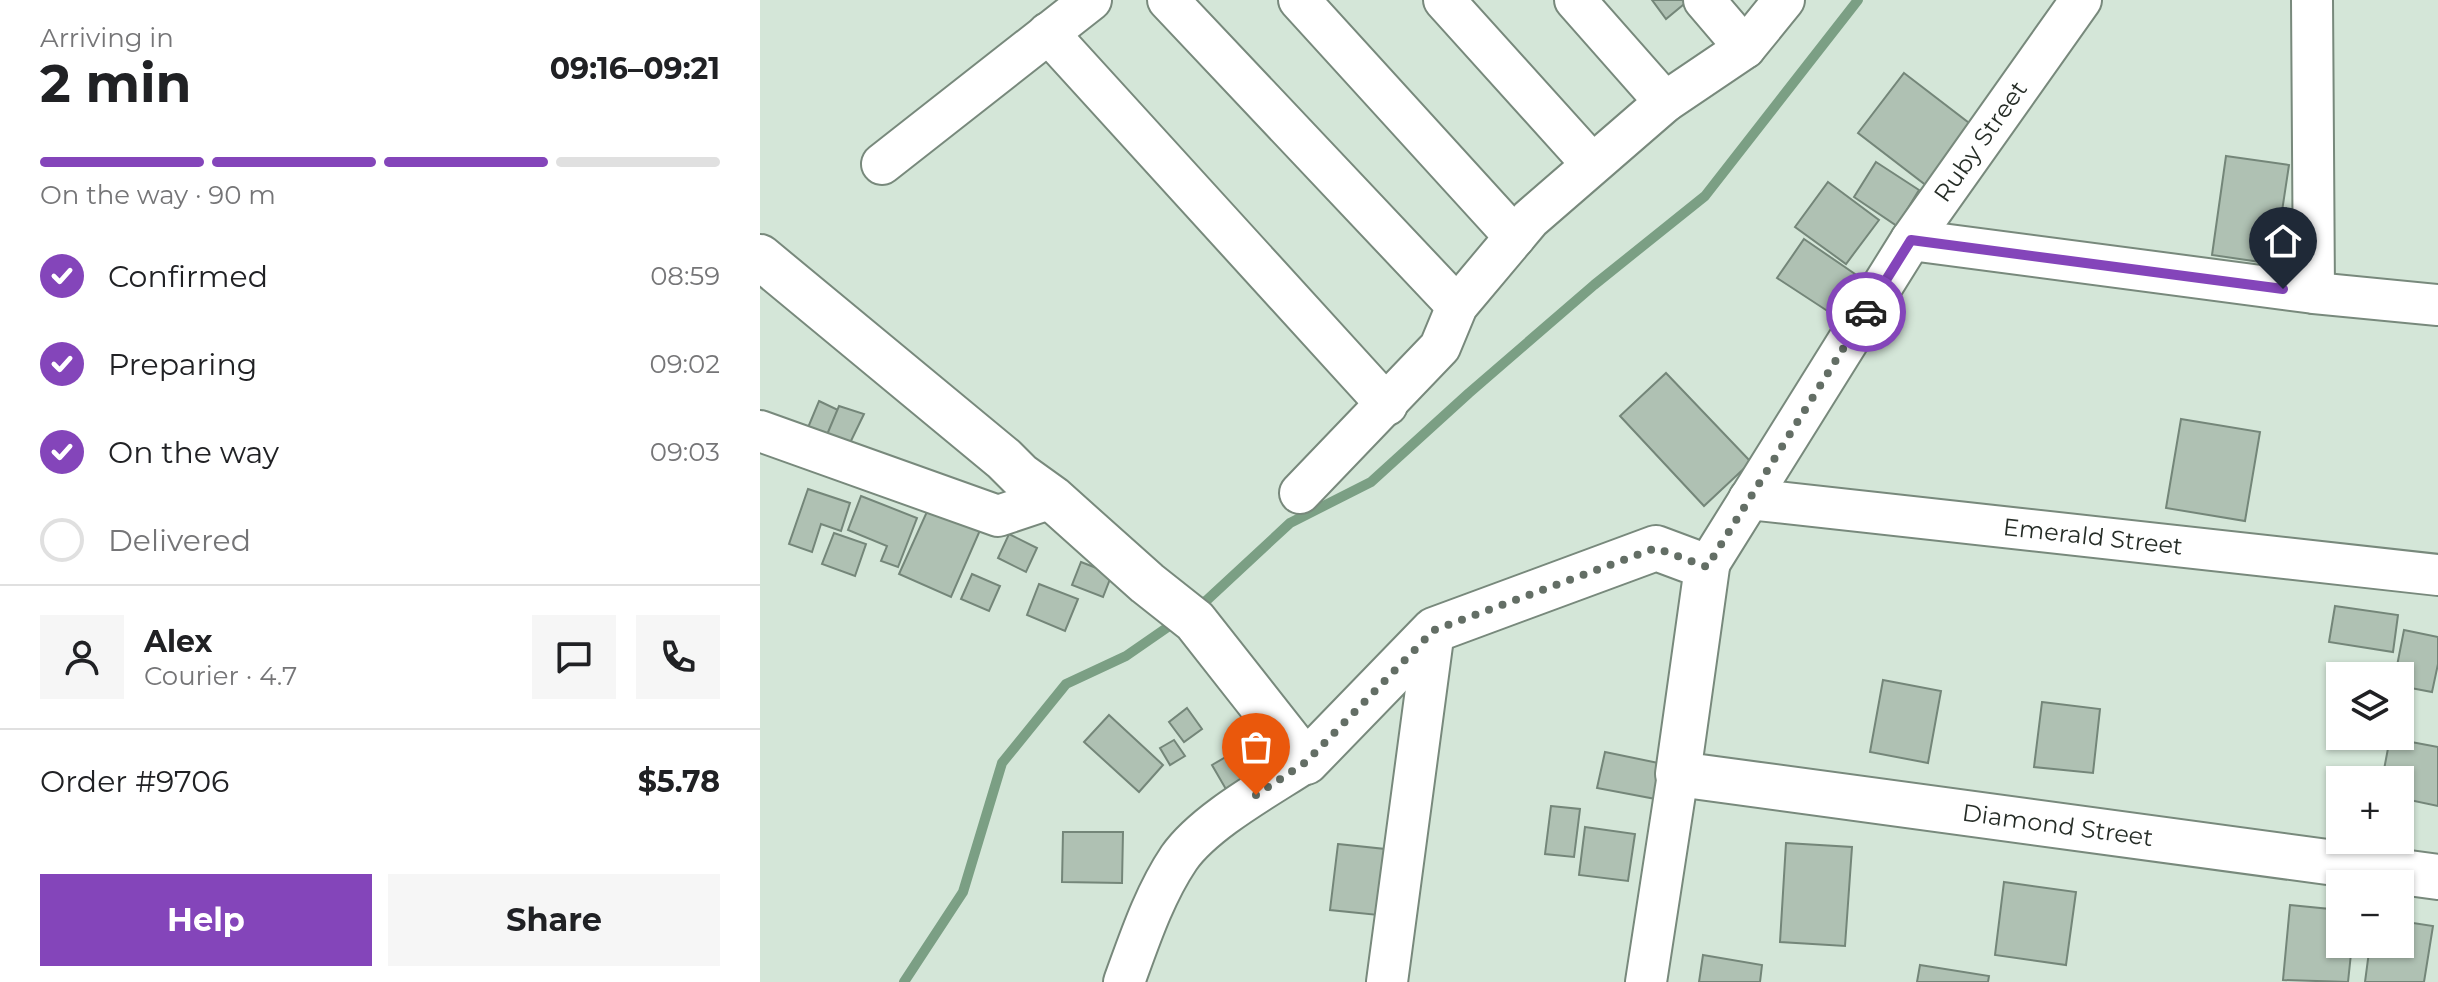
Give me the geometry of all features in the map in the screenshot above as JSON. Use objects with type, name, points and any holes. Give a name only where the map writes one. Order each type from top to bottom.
[{"type":"street","points":[[882,164],[1091,0]]},
{"type":"street","points":[[1168,0],[1457,306]]},
{"type":"street","points":[[1299,0],[1515,237]]},
{"type":"street","points":[[1444,0],[1592,164]]},
{"type":"street","points":[[1575,0],[1665,102]]},
{"type":"street","points":[[1704,0],[1745,48]]},
{"type":"street","points":[[1300,493],[1440,347],[1457,306],[1530,219],[1665,102],[1745,48],[1784,0]]},
{"type":"street","name":"Ruby Street","points":[[1707,567],[1911,240],[2081,0]]},
{"type":"street","points":[[2312,0],[2314,293]]},
{"type":"street","points":[[1048,33],[1387,405]]},
{"type":"street","points":[[1911,240],[2314,293],[2438,305]]},
{"type":"street","points":[[760,257],[1020,475],[1052,498],[1147,583],[1195,621],[1306,762]]},
{"type":"street","points":[[760,431],[998,516],[1052,498]]},
{"type":"street","name":"Emerald Street","points":[[1749,499],[2438,575]]},
{"type":"street","points":[[1124,982],[1145,926],[1179,858],[1206,829],[1306,762],[1434,630],[1656,548],[1707,567],[1646,982]]},
{"type":"street","points":[[1387,982],[1434,630]]},
{"type":"street","name":"Diamond Street","points":[[1678,774],[2438,877]]},
{"type":"building","points":[[1652,0],[1689,0],[1666,19]]},
{"type":"building","points":[[1904,73],[1973,126],[1927,186],[1858,133]]},
{"type":"building","points":[[2226,156],[2289,165],[2274,264],[2212,255]]},
{"type":"building","points":[[1876,162],[1919,190],[1897,226],[1854,197]]},
{"type":"building","points":[[1828,182],[1879,220],[1846,264],[1795,227]]},
{"type":"building","points":[[1804,239],[1855,274],[1829,312],[1777,278]]},
{"type":"building","points":[[1666,373],[1751,462],[1704,506],[1620,416]]},
{"type":"building","points":[[819,401],[838,410],[822,449],[802,442]]},
{"type":"building","points":[[839,406],[864,414],[849,445],[826,437]]},
{"type":"building","points":[[2181,419],[2260,432],[2245,521],[2166,508]]},
{"type":"building","points":[[808,489],[850,503],[841,531],[821,524],[812,552],[789,544]]},
{"type":"building","points":[[861,496],[917,518],[898,567],[881,561],[887,546],[848,530]]},
{"type":"building","points":[[930,505],[981,528],[951,597],[899,574]]},
{"type":"building","points":[[834,533],[866,544],[855,576],[822,564]]},
{"type":"building","points":[[1009,534],[1037,548],[1026,572],[998,558]]},
{"type":"building","points":[[1081,562],[1112,574],[1103,597],[1072,585]]},
{"type":"building","points":[[972,574],[1000,586],[989,611],[961,599]]},
{"type":"building","points":[[1039,584],[1078,599],[1065,631],[1027,615]]},
{"type":"building","points":[[2335,606],[2398,615],[2393,652],[2329,642]]},
{"type":"building","points":[[2404,630],[2438,637],[2438,664],[2432,692],[2414,689],[2414,662],[2398,662]]},
{"type":"building","points":[[1883,680],[1941,691],[1928,763],[1870,752]]},
{"type":"building","points":[[2042,702],[2100,709],[2093,773],[2034,767]]},
{"type":"building","points":[[1187,708],[1202,729],[1184,742],[1169,722]]},
{"type":"building","points":[[1109,715],[1163,765],[1139,792],[1084,742]]},
{"type":"building","points":[[1174,740],[1185,756],[1170,765],[1160,748]]},
{"type":"building","points":[[2414,742],[2438,747],[2438,806],[2414,801],[2414,766],[2385,766],[2388,750],[2414,750]]},
{"type":"building","points":[[1241,748],[1256,774],[1227,791],[1212,765]]},
{"type":"building","points":[[1605,752],[1668,765],[1661,800],[1597,788]]},
{"type":"building","points":[[1551,806],[1580,809],[1574,857],[1545,854]]},
{"type":"building","points":[[1585,827],[1635,834],[1628,881],[1579,875]]},
{"type":"building","points":[[1063,832],[1123,832],[1122,883],[1062,882]]},
{"type":"building","points":[[1786,843],[1852,847],[1845,946],[1780,942]]},
{"type":"building","points":[[1338,844],[1385,849],[1378,915],[1330,910]]},
{"type":"building","points":[[2004,882],[2076,892],[2066,965],[1995,955]]},
{"type":"building","points":[[2290,905],[2326,909],[2326,958],[2351,958],[2348,982],[2283,980]]},
{"type":"building","points":[[2414,923],[2433,926],[2424,982],[2365,982],[2368,958],[2414,958]]},
{"type":"building","points":[[1703,955],[1762,965],[1760,982],[1699,982]]},
{"type":"building","points":[[1920,965],[1989,976],[1988,982],[1917,982]]},
{"type":"waterway","points":[[1195,608],[1290,523],[1371,482],[1594,285],[1705,196],[1858,0]]},
{"type":"waterway","points":[[904,982],[963,892],[1002,763],[1066,684],[1126,656],[1178,620]]},
{"type":"way so far","points":[[1256,795],[1306,762],[1434,630],[1656,548],[1707,567],[1866,312]]},
{"type":"route","points":[[1866,312],[1911,240],[2283,289]]}]
